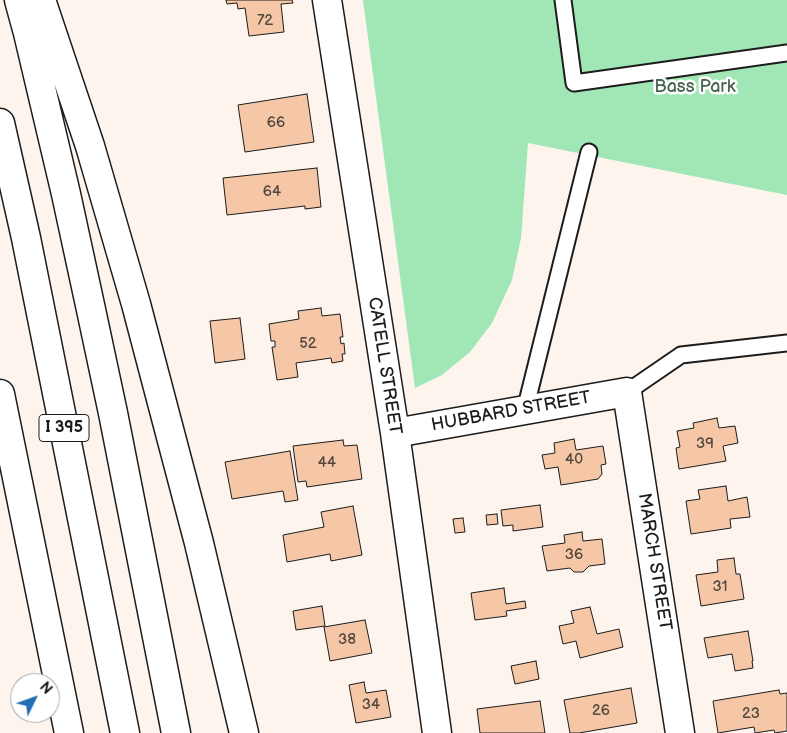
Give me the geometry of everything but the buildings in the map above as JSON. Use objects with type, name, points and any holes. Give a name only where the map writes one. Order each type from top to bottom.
[{"type":"main road","name":"I 395","points":[[19,0],[66,194],[90,305],[176,733]]},
{"type":"main road","points":[[41,0],[90,146],[136,304],[199,543],[244,733]]},
{"type":"main road","name":"CATELL STREET","points":[[327,0],[395,433],[437,733]]},
{"type":"main road","name":"I 395","points":[[0,123],[28,247],[125,733]]},
{"type":"main road","name":"HUBBARD STREET","points":[[395,433],[627,392]]},
{"type":"main road","name":"MARCH STREET","points":[[627,392],[680,733]]},
{"type":"main road","points":[[0,394],[69,733]]},
{"type":"lane","points":[[563,0],[574,83],[787,53]]},
{"type":"lane","points":[[525,410],[589,152]]},
{"type":"lane","points":[[627,392],[681,356],[787,343]]},
{"type":"green space","name":"Bass Park","points":[[363,0],[787,0],[787,195],[528,143],[521,238],[512,280],[492,323],[470,352],[442,375],[415,388]]}]
